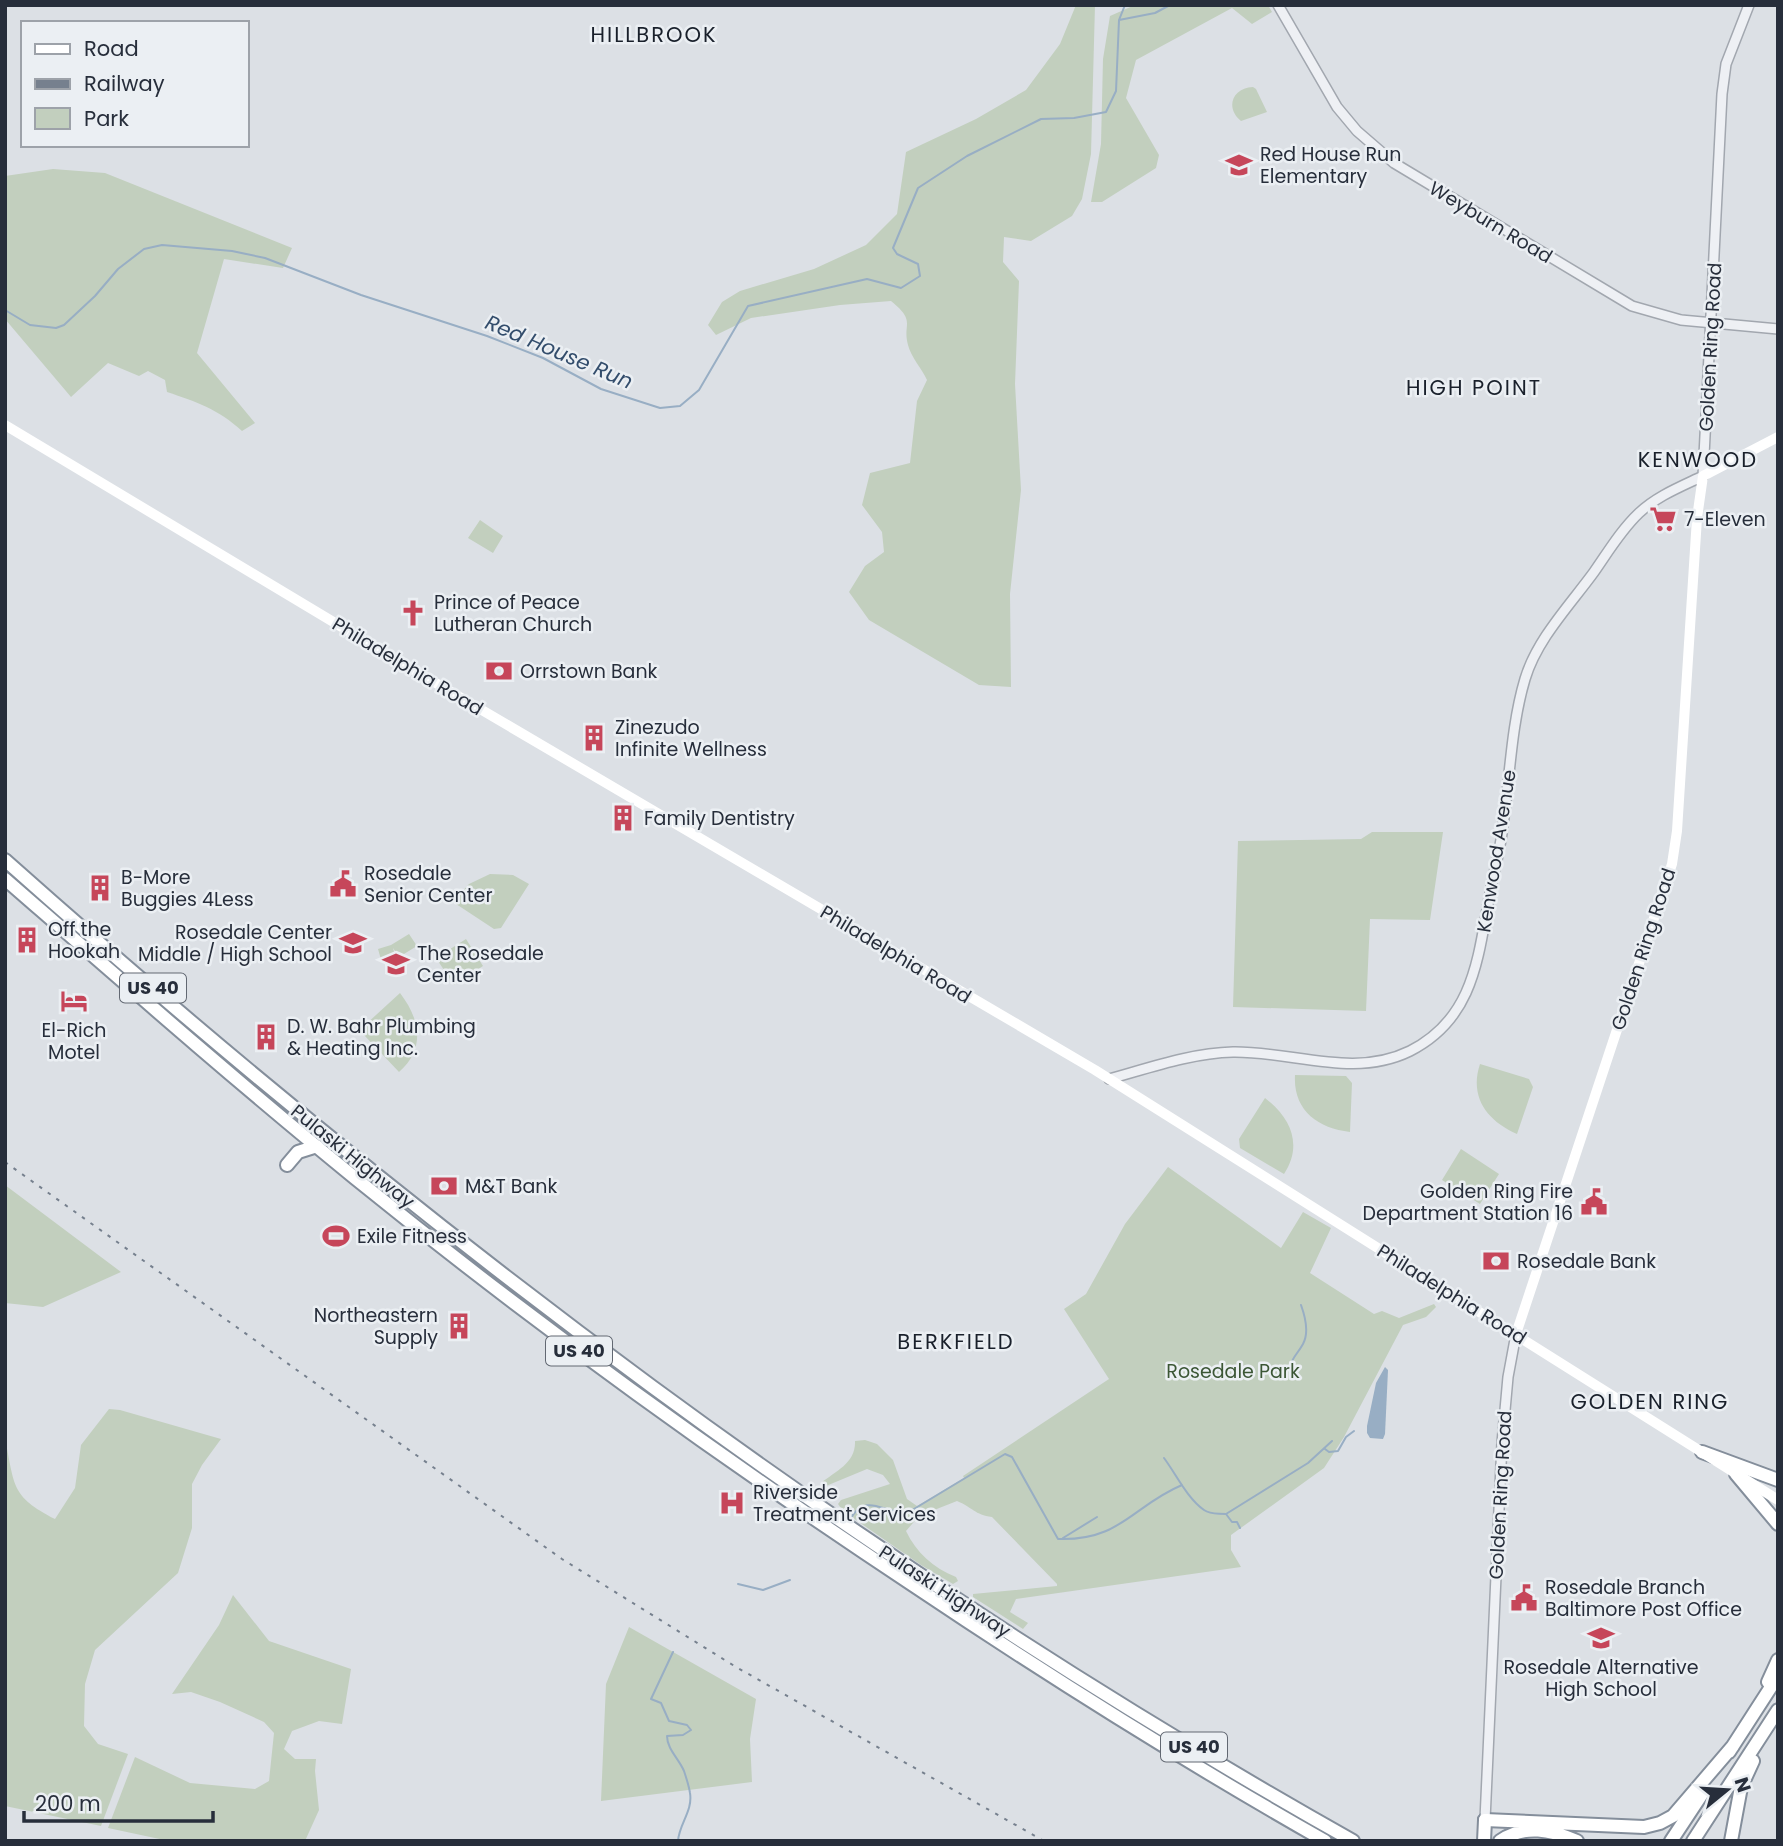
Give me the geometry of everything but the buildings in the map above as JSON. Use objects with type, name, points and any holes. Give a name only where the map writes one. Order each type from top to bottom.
[{"type":"highway","name":"Pulaski Highway","points":[[5,860],[244,1067],[370,1171],[536,1301],[652,1387],[800,1493],[991,1621],[1132,1711],[1353,1841]]},
{"type":"highway","name":"Pulaski Highway","points":[[5,880],[317,1146],[534,1318],[795,1506],[1037,1667],[1325,1841]]},
{"type":"highway","points":[[287,1166],[298,1152],[317,1146]]},
{"type":"highway","points":[[1702,1452],[1778,1480]]},
{"type":"highway","points":[[1736,1474],[1778,1524]]},
{"type":"highway","points":[[1756,1711],[1778,1660]]},
{"type":"highway","points":[[1671,1841],[1778,1676]]},
{"type":"highway","points":[[1693,1841],[1778,1710]]},
{"type":"highway","points":[[1731,1841],[1741,1787],[1778,1716]]},
{"type":"highway","points":[[1485,1830],[1633,1827],[1660,1823],[1673,1816],[1733,1746]]},
{"type":"highway","points":[[1485,1830],[1553,1833],[1577,1841]]},
{"type":"highway","points":[[1500,1841],[1526,1830]]},
{"type":"main road","name":"Philadelphia Road","points":[[5,425],[400,662],[1109,1079],[1778,1500]]},
{"type":"main road","name":"Kenwood Avenue","points":[[1703,476],[1778,437]]},
{"type":"main road","name":"Golden Ring Road","points":[[1516,1334],[1674,855],[1697,518],[1703,476]]},
{"type":"street","name":"Weyburn Road","points":[[1278,5],[1337,107],[1357,131],[1394,163],[1625,302],[1667,317],[1778,330]]},
{"type":"street","name":"Golden Ring Road","points":[[1703,476],[1724,80],[1731,51],[1749,5]]},
{"type":"street","name":"Kenwood Avenue","points":[[1109,1079],[1171,1062],[1223,1053],[1251,1052],[1337,1063],[1368,1064],[1401,1055],[1434,1035],[1465,996],[1478,962],[1501,840],[1521,697],[1532,661],[1551,631],[1638,514],[1658,498],[1703,476]]},
{"type":"street","name":"Golden Ring Road","points":[[1485,1830],[1502,1443],[1508,1377],[1516,1334]]},
{"type":"green space","points":[[1076,5],[1095,5],[1091,154],[1082,199],[1072,216],[1031,241],[1004,237],[1003,262],[1019,281],[1015,384],[1021,490],[1010,594],[1011,687],[979,685],[869,620],[849,592],[865,566],[884,552],[882,532],[862,505],[870,473],[910,463],[917,401],[927,380],[909,349],[904,314],[891,301],[840,305],[751,318],[716,335],[708,325],[722,302],[740,291],[814,269],[866,245],[897,214],[906,152],[976,119],[1026,90],[1060,44]]},
{"type":"green space","points":[[1135,5],[1268,5],[1272,12],[1252,24],[1232,8],[1136,60],[1126,98],[1159,155],[1156,168],[1102,202],[1091,202],[1101,144],[1103,59],[1110,16]]},
{"type":"green space","points":[[1253,87],[1267,112],[1241,121],[1233,110],[1233,100],[1240,91]]},
{"type":"green space","points":[[53,169],[105,173],[292,248],[283,268],[224,259],[197,353],[255,423],[242,431],[207,407],[167,392],[165,380],[148,371],[139,376],[108,363],[71,397],[5,319],[5,176]]},
{"type":"green space","points":[[480,520],[503,536],[493,553],[468,538]]},
{"type":"green space","points":[[1372,832],[1443,832],[1430,920],[1370,919],[1366,1011],[1233,1007],[1238,841],[1361,839]]},
{"type":"green space","points":[[490,874],[513,875],[529,884],[501,928],[494,929],[453,902],[469,884]]},
{"type":"green space","points":[[409,934],[417,946],[399,957],[393,948],[396,959],[382,963],[378,949]]},
{"type":"green space","points":[[466,939],[483,966],[454,985],[436,958]]},
{"type":"green space","points":[[400,993],[412,1013],[417,1033],[413,1053],[399,1072],[364,1035],[364,1026]]},
{"type":"green space","points":[[1480,1064],[1529,1079],[1533,1087],[1517,1134],[1497,1122],[1483,1106],[1477,1087]]},
{"type":"green space","points":[[1295,1075],[1346,1076],[1352,1083],[1350,1132],[1327,1126],[1309,1115],[1298,1098]]},
{"type":"green space","points":[[1265,1098],[1282,1114],[1291,1133],[1293,1153],[1284,1174],[1240,1148],[1239,1139]]},
{"type":"green space","points":[[1461,1149],[1499,1174],[1480,1204],[1442,1180]]},
{"type":"green space","name":"Rosedale Park","points":[[1168,1167],[1281,1248],[1303,1212],[1331,1228],[1310,1273],[1374,1314],[1382,1311],[1399,1318],[1434,1304],[1436,1307],[1426,1317],[1403,1325],[1344,1437],[1324,1468],[1231,1535],[1231,1550],[1241,1567],[1016,1599],[1010,1612],[1028,1623],[1023,1629],[973,1597],[973,1594],[1057,1584],[992,1517],[957,1501],[919,1516],[906,1531],[926,1558],[956,1577],[958,1581],[953,1584],[843,1511],[838,1504],[841,1500],[890,1484],[883,1475],[867,1469],[826,1486],[821,1483],[849,1461],[855,1441],[865,1440],[877,1444],[893,1460],[907,1499],[917,1506],[964,1478],[963,1476],[1109,1379],[1064,1309],[1086,1294],[1125,1224]]},
{"type":"green space","points":[[5,1185],[121,1272],[43,1307],[5,1303]]},
{"type":"green space","points":[[109,1409],[221,1439],[192,1484],[192,1528],[178,1573],[95,1650],[85,1684],[84,1726],[98,1744],[128,1754],[101,1826],[5,1806],[5,1439],[13,1478],[22,1496],[55,1519],[75,1488],[81,1445]]},
{"type":"green space","points":[[233,1595],[269,1641],[351,1669],[342,1724],[319,1721],[292,1731],[284,1749],[295,1759],[316,1759],[319,1810],[305,1841],[169,1841],[108,1828],[135,1757],[190,1783],[255,1789],[269,1781],[274,1733],[264,1722],[191,1692],[172,1694],[219,1625]]},
{"type":"green space","points":[[629,1627],[756,1699],[750,1739],[752,1782],[601,1801],[606,1684]]},
{"type":"water","points":[[1385,1367],[1388,1370],[1385,1434],[1383,1439],[1370,1438],[1367,1426],[1376,1383]]},
{"type":"waterway","points":[[1119,20],[1125,5]]},
{"type":"waterway","name":"Red House Run","points":[[5,310],[30,325],[56,328],[64,325],[95,296],[118,269],[144,249],[162,245],[232,251],[265,258],[361,295],[487,336],[543,358],[601,389],[660,408],[680,406],[699,390],[748,306],[867,279],[901,288],[920,276],[918,264],[897,254],[893,248],[918,188],[967,156],[1041,119],[1074,118],[1106,112],[1116,91],[1119,20],[1155,13],[1170,5]]},
{"type":"waterway","points":[[1293,1379],[1292,1363],[1306,1335],[1301,1305]]},
{"type":"waterway","points":[[1325,1449],[1329,1452],[1338,1451],[1346,1437],[1354,1431]]},
{"type":"waterway","points":[[1164,1458],[1198,1505],[1209,1513],[1226,1514],[1308,1463],[1332,1441]]},
{"type":"waterway","points":[[850,1519],[863,1506],[870,1505],[909,1512],[1005,1454],[1012,1457],[1058,1539],[1079,1538],[1112,1528],[1182,1485]]},
{"type":"waterway","points":[[1226,1514],[1232,1522],[1237,1522],[1240,1528]]},
{"type":"waterway","points":[[1063,1538],[1097,1517]]},
{"type":"waterway","points":[[738,1584],[763,1590],[790,1580]]},
{"type":"waterway","points":[[673,1652],[651,1699],[661,1703],[669,1721],[687,1725],[691,1730],[683,1735],[667,1736],[671,1750],[684,1771],[690,1793],[690,1806],[678,1841]]},
{"type":"railway","points":[[5,1162],[562,1559],[736,1667],[1044,1841]]},
{"type":"place","name":"Red House Run Elementary","points":[[1239,165]]},
{"type":"place","name":"7-Eleven","points":[[1663,519]]},
{"type":"place","name":"Prince of Peace Lutheran Church","points":[[413,613]]},
{"type":"place","name":"Orrstown Bank","points":[[499,671]]},
{"type":"place","name":"Zinezudo Infinite Wellness","points":[[594,738]]},
{"type":"place","name":"Family Dentistry","points":[[623,818]]},
{"type":"place","name":"Rosedale Senior Center","points":[[343,884]]},
{"type":"place","name":"B-More Buggies 4Less","points":[[100,888]]},
{"type":"place","name":"Off the Hookah","points":[[27,940]]},
{"type":"place","name":"Rosedale Center Middle / High School","points":[[353,943]]},
{"type":"place","name":"The Rosedale Center","points":[[396,964]]},
{"type":"place","name":"El-Rich Motel","points":[[74,1001]]},
{"type":"place","name":"D. W. Bahr Plumbing & Heating Inc.","points":[[266,1037]]},
{"type":"place","name":"M&T Bank","points":[[444,1186]]},
{"type":"place","name":"Golden Ring Fire Department Station 16","points":[[1594,1202]]},
{"type":"place","name":"Exile Fitness","points":[[336,1236]]},
{"type":"place","name":"Rosedale Bank","points":[[1496,1261]]},
{"type":"place","name":"Northeastern Supply","points":[[459,1326]]},
{"type":"place","name":"Riverside Treatment Services","points":[[732,1503]]},
{"type":"place","name":"Rosedale Branch Baltimore Post Office","points":[[1524,1598]]},
{"type":"place","name":"Rosedale Alternative High School","points":[[1601,1638]]},
{"type":"district","name":"HILLBROOK","points":[[654,35]]},
{"type":"district","name":"HIGH POINT","points":[[1474,388]]},
{"type":"district","name":"KENWOOD","points":[[1698,460]]},
{"type":"district","name":"BERKFIELD","points":[[956,1342]]},
{"type":"district","name":"GOLDEN RING","points":[[1650,1402]]}]
